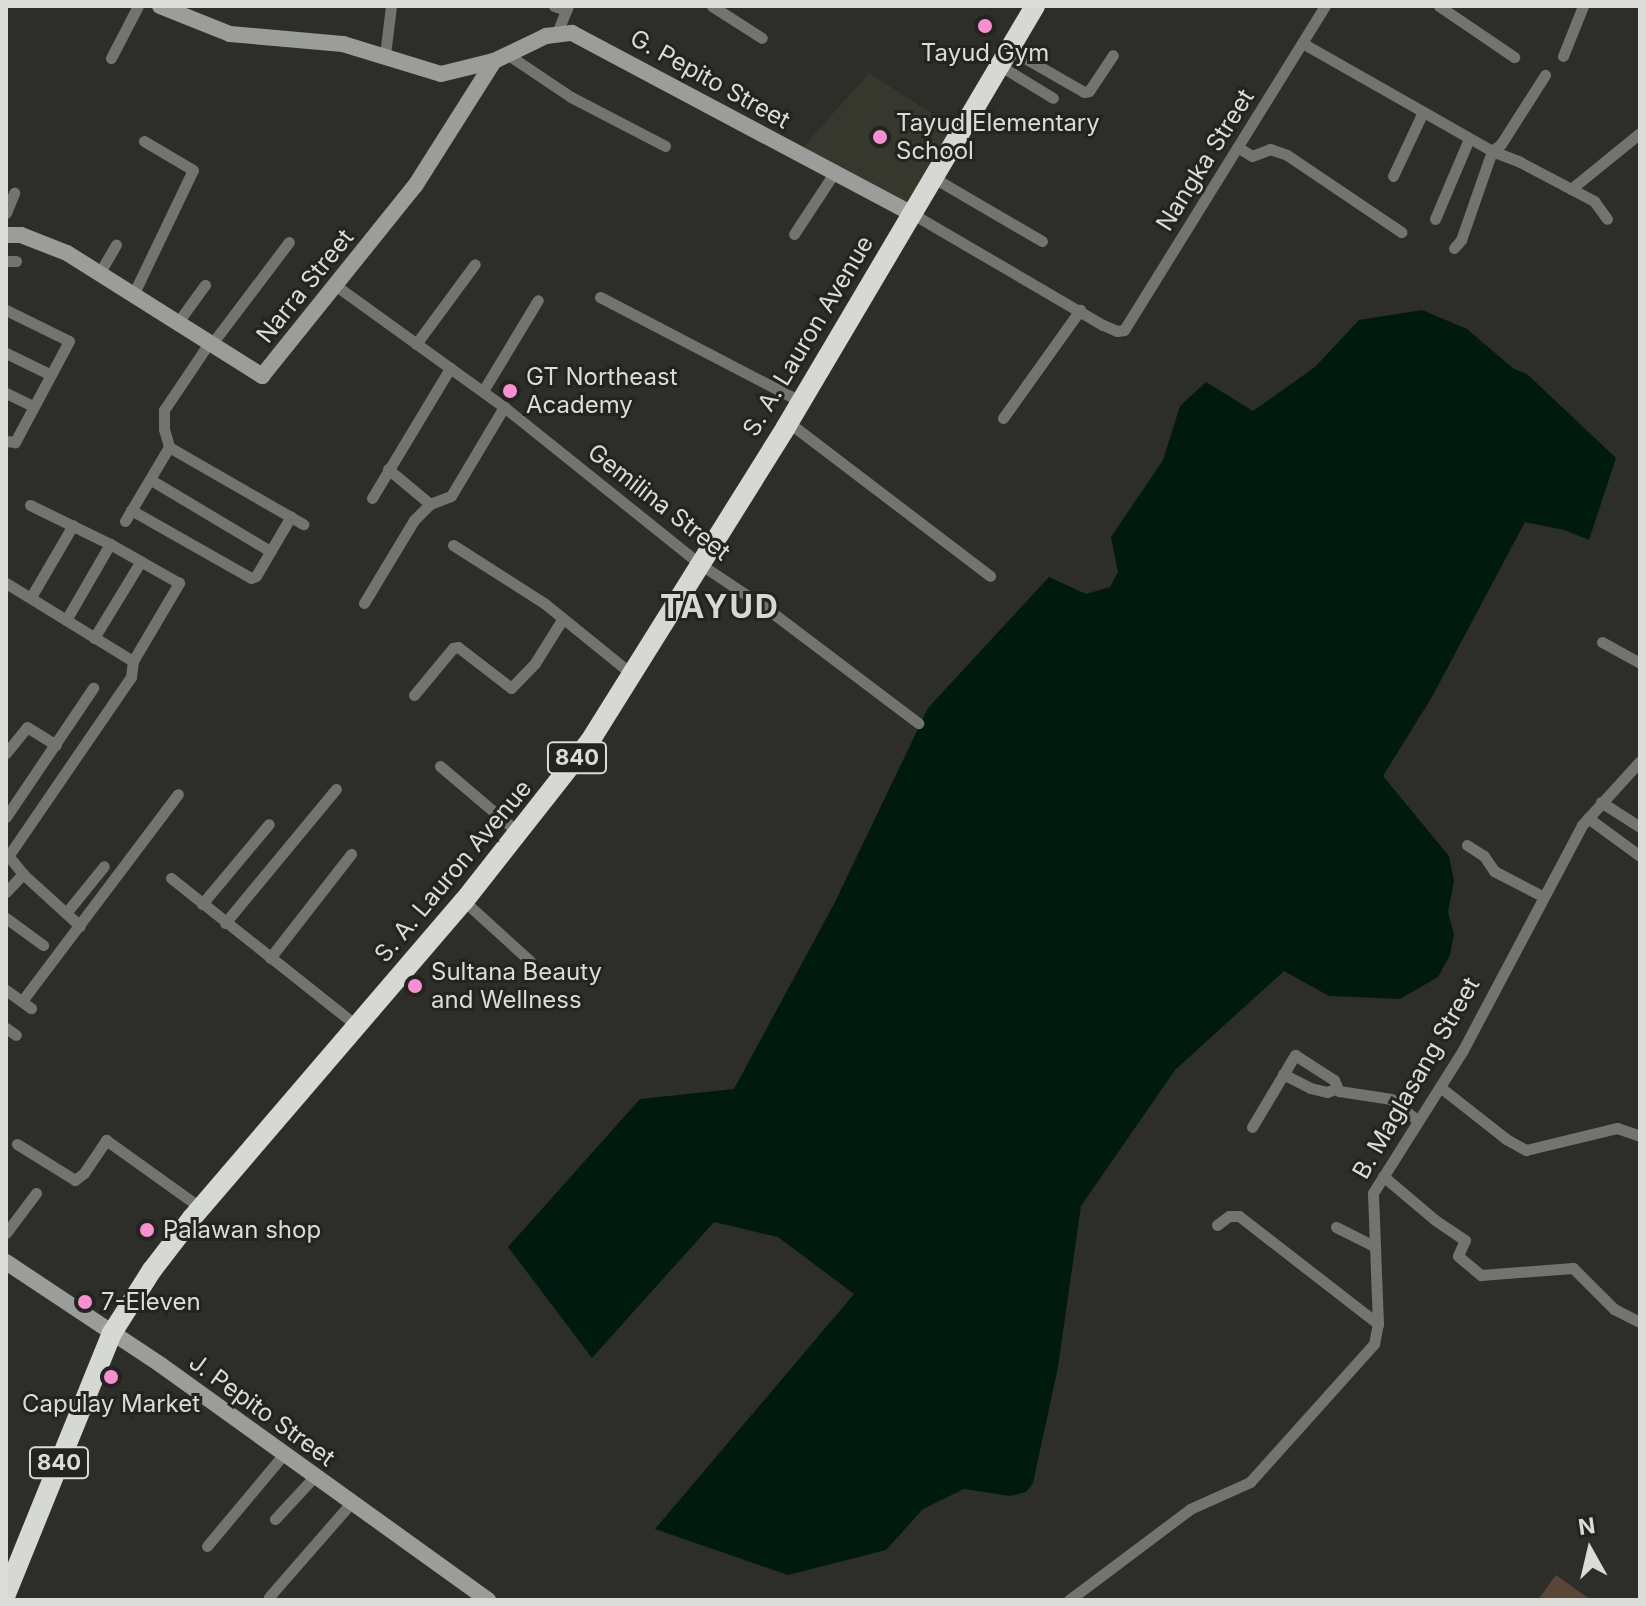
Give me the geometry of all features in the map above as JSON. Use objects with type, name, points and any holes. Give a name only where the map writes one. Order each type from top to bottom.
[{"type":"highway","name":"S. A. Lauron Avenue","points":[[6,1594],[112,1333],[167,1248],[464,901],[590,741],[788,422],[1035,6]]},
{"type":"street","points":[[111,58],[138,6]]},
{"type":"street","points":[[160,6],[230,34],[343,44],[441,74],[501,57],[557,33],[563,7]]},
{"type":"street","points":[[385,55],[391,6]]},
{"type":"street","points":[[712,6],[762,38]]},
{"type":"street","name":"Nangka Street","points":[[1117,331],[1129,326],[1325,6]]},
{"type":"street","points":[[1439,6],[1514,57]]},
{"type":"street","points":[[1563,56],[1583,6]]},
{"type":"street","name":"G. Pepito Street","points":[[557,33],[572,33],[589,40],[911,213],[1117,331]]},
{"type":"street","points":[[1304,44],[1469,139],[1594,201],[1607,219]]},
{"type":"street","points":[[1004,57],[1084,92],[1089,91],[1113,55]]},
{"type":"street","points":[[501,57],[665,146]]},
{"type":"street","name":"Narra Street","points":[[6,235],[21,235],[67,253],[262,376],[415,186],[501,57]]},
{"type":"street","points":[[1004,57],[1053,98]]},
{"type":"street","points":[[1454,248],[1461,240],[1492,151],[1501,144],[1545,75]]},
{"type":"street","points":[[1393,176],[1423,112]]},
{"type":"street","points":[[1571,189],[1640,133]]},
{"type":"street","points":[[1435,219],[1469,139]]},
{"type":"street","points":[[134,293],[193,170],[144,141]]},
{"type":"street","points":[[1239,148],[1252,156],[1270,149],[1287,155],[1401,232]]},
{"type":"street","points":[[794,234],[834,173]]},
{"type":"street","points":[[934,178],[1042,241]]},
{"type":"street","points":[[6,213],[14,193]]},
{"type":"street","points":[[289,242],[210,344],[164,410],[164,429],[169,447],[128,516],[249,578],[256,576],[291,516]]},
{"type":"street","points":[[99,274],[116,244]]},
{"type":"street","points":[[416,344],[475,264]]},
{"type":"street","points":[[178,322],[205,285]]},
{"type":"street","name":"Gemilina Street","points":[[335,285],[483,391],[700,564],[766,608],[918,723]]},
{"type":"street","points":[[600,297],[800,401]]},
{"type":"street","points":[[483,391],[538,300]]},
{"type":"street","points":[[6,310],[68,338],[15,442],[6,441]]},
{"type":"street","points":[[1003,418],[1080,310]]},
{"type":"street","points":[[6,353],[49,374]]},
{"type":"street","points":[[372,498],[450,368]]},
{"type":"street","points":[[6,393],[33,406]]},
{"type":"street","points":[[364,603],[414,520],[430,504],[451,496],[504,407]]},
{"type":"street","points":[[788,422],[990,576]]},
{"type":"street","points":[[169,447],[303,524]]},
{"type":"street","points":[[388,469],[430,504]]},
{"type":"street","points":[[151,480],[270,551]]},
{"type":"street","points":[[30,505],[110,544],[179,583],[133,661],[131,677],[7,854],[23,874],[80,926]]},
{"type":"street","points":[[31,597],[73,525]]},
{"type":"street","points":[[66,620],[110,544]]},
{"type":"street","points":[[453,545],[544,603],[633,675]]},
{"type":"street","points":[[94,638],[141,561]]},
{"type":"street","points":[[6,583],[133,661]]},
{"type":"street","points":[[414,695],[453,648],[458,647],[511,688],[535,663],[562,620]]},
{"type":"street","points":[[1602,642],[1640,663]]},
{"type":"street","points":[[6,817],[93,688]]},
{"type":"street","points":[[6,753],[27,727],[56,745]]},
{"type":"street","name":"B. Maglasang Street","points":[[1069,1600],[1190,1509],[1250,1482],[1374,1344],[1378,1324],[1372,1197],[1463,1050],[1588,818],[1640,761]]},
{"type":"street","points":[[440,766],[519,833]]},
{"type":"street","points":[[225,923],[336,789]]},
{"type":"street","points":[[6,990],[27,1005],[80,926],[178,794]]},
{"type":"street","points":[[1601,802],[1640,827]]},
{"type":"street","points":[[1588,818],[1640,856]]},
{"type":"street","points":[[202,904],[269,824]]},
{"type":"street","points":[[1467,845],[1484,856],[1494,871],[1544,897]]},
{"type":"street","points":[[270,958],[351,854]]},
{"type":"street","points":[[66,913],[104,866]]},
{"type":"street","points":[[6,892],[23,874]]},
{"type":"street","points":[[171,878],[358,1027]]},
{"type":"street","points":[[464,901],[530,961]]},
{"type":"street","points":[[6,918],[43,945]]},
{"type":"street","points":[[1252,1127],[1295,1055],[1334,1080],[1335,1089]]},
{"type":"street","points":[[1283,1074],[1310,1088],[1327,1092],[1335,1089],[1348,1095],[1391,1099],[1417,1120]]},
{"type":"street","points":[[1440,1087],[1506,1139],[1526,1150],[1617,1128],[1640,1136]]},
{"type":"street","points":[[17,1144],[75,1180],[84,1173],[106,1140],[201,1208]]},
{"type":"street","points":[[1383,1176],[1435,1220],[1465,1240],[1458,1256],[1481,1275],[1573,1268],[1614,1309],[1640,1322]]},
{"type":"street","points":[[6,1233],[36,1193]]},
{"type":"street","points":[[1217,1225],[1229,1216],[1239,1216],[1378,1324]]},
{"type":"street","points":[[1336,1227],[1374,1246]]},
{"type":"street","name":"J. Pepito Street","points":[[6,1262],[112,1333],[488,1600]]},
{"type":"street","points":[[207,1546],[283,1455]]},
{"type":"street","points":[[275,1519],[314,1477]]},
{"type":"street","points":[[269,1597],[351,1503]]},
{"type":"shaded area","name":"Tayud Elementary School","points":[[869,73],[954,128],[909,204],[803,147]]},
{"type":"shaded area","points":[[1422,310],[1467,329],[1514,369],[1527,374],[1616,458],[1589,540],[1564,530],[1525,522],[1432,697],[1383,776],[1449,856],[1454,881],[1448,912],[1454,934],[1450,955],[1438,977],[1400,999],[1329,996],[1284,971],[1175,1070],[1081,1206],[1058,1367],[1033,1483],[1026,1492],[1010,1496],[964,1489],[923,1509],[886,1550],[788,1575],[655,1529],[854,1294],[778,1237],[714,1222],[592,1358],[508,1247],[640,1099],[734,1089],[835,902],[928,708],[1049,577],[1086,594],[1110,587],[1118,572],[1111,537],[1163,460],[1180,406],[1206,382],[1253,411],[1315,367],[1359,320]]},
{"type":"shaded area","points":[[1556,1575],[1591,1600],[1538,1600]]},
{"type":"place","name":"Tayud Gym","points":[[985,26]]},
{"type":"place","name":"Tayud Elementary School","points":[[880,137]]},
{"type":"place","name":"GT Northeast Academy","points":[[510,391]]},
{"type":"place","name":"Sultana Beauty and Wellness","points":[[415,986]]},
{"type":"place","name":"Palawan shop","points":[[147,1230]]},
{"type":"place","name":"7-Eleven","points":[[85,1302]]},
{"type":"place","name":"Capulay Market","points":[[111,1377]]},
{"type":"district","name":"TAYUD","points":[[720,607]]}]
